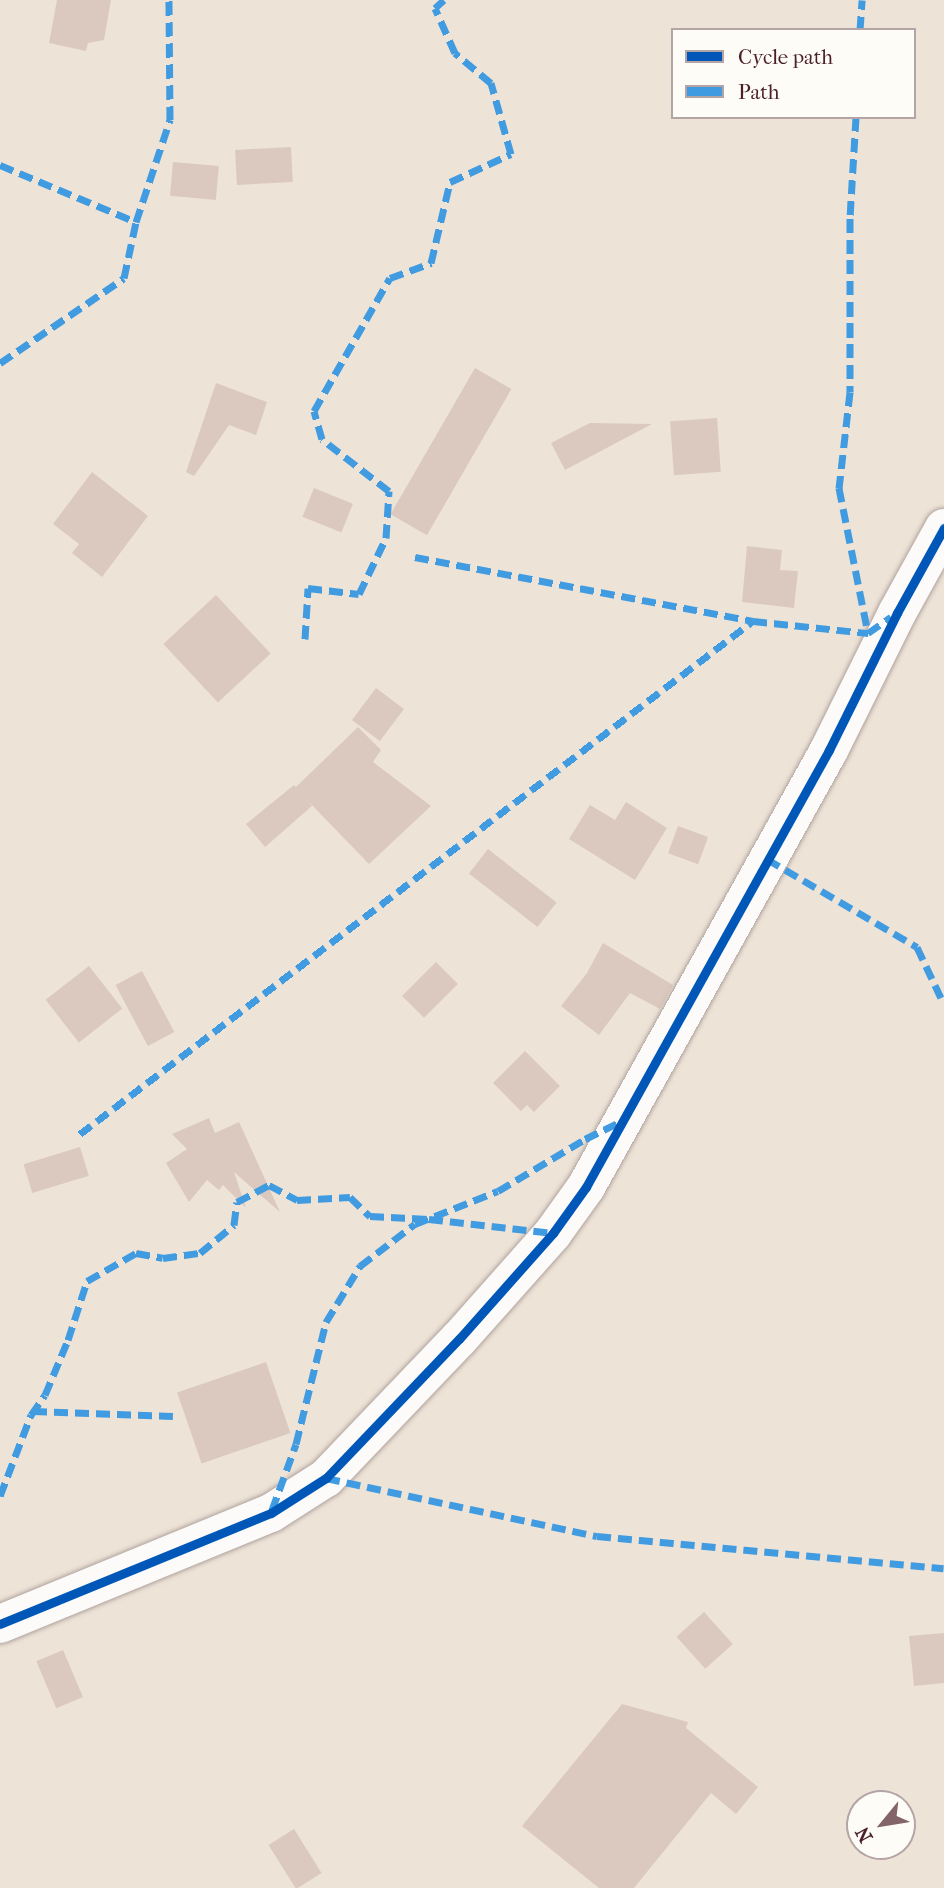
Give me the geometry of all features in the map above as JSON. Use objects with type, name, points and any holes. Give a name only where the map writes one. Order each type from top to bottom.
[{"type":"street","points":[[0,1625],[271,1513],[326,1478],[459,1339],[553,1233],[586,1187],[829,750],[897,613],[944,528]]},
{"type":"building","points":[[57,0],[111,0],[104,40],[88,43],[86,51],[49,43]]},
{"type":"building","points":[[291,147],[293,182],[237,185],[235,150]]},
{"type":"building","points":[[173,162],[219,166],[216,200],[170,196]]},
{"type":"building","points":[[475,368],[511,389],[427,535],[390,514]]},
{"type":"building","points":[[216,383],[267,402],[256,435],[229,425],[194,476],[186,472]]},
{"type":"building","points":[[717,418],[721,472],[674,475],[670,421]]},
{"type":"building","points":[[590,423],[652,424],[565,470],[551,443]]},
{"type":"building","points":[[92,472],[148,516],[102,577],[72,553],[79,544],[53,524]]},
{"type":"building","points":[[314,488],[353,504],[341,532],[302,517]]},
{"type":"building","points":[[747,546],[782,550],[780,570],[798,571],[794,608],[742,602]]},
{"type":"building","points":[[216,595],[271,654],[218,703],[163,644]]},
{"type":"building","points":[[376,688],[404,709],[380,741],[352,720]]},
{"type":"building","points":[[358,727],[381,750],[373,762],[431,806],[369,864],[306,799],[312,806],[265,847],[246,824],[294,785],[296,787]]},
{"type":"building","points":[[626,802],[667,828],[635,880],[569,839],[590,805],[615,820]]},
{"type":"building","points":[[678,826],[708,837],[698,864],[668,853]]},
{"type":"building","points":[[488,849],[557,903],[537,927],[469,873]]},
{"type":"building","points":[[603,943],[673,985],[660,1009],[630,993],[599,1035],[561,1006],[587,973]]},
{"type":"building","points":[[436,962],[458,984],[424,1018],[402,996]]},
{"type":"building","points":[[89,966],[122,1009],[79,1042],[46,1000]]},
{"type":"building","points":[[142,971],[174,1032],[148,1046],[116,985]]},
{"type":"building","points":[[525,1051],[560,1086],[534,1112],[527,1105],[521,1111],[493,1083]]},
{"type":"building","points":[[209,1118],[215,1133],[239,1122],[280,1212],[234,1172],[246,1208],[223,1185],[219,1190],[207,1180],[189,1202],[166,1163],[187,1149],[172,1134]]},
{"type":"building","points":[[80,1147],[89,1176],[32,1193],[24,1164]]},
{"type":"building","points":[[266,1362],[290,1433],[202,1464],[177,1393]]},
{"type":"building","points":[[704,1612],[733,1644],[705,1669],[677,1637]]},
{"type":"building","points":[[944,1633],[944,1683],[914,1686],[909,1636]]},
{"type":"building","points":[[63,1650],[83,1697],[56,1708],[36,1661]]},
{"type":"building","points":[[622,1704],[688,1722],[686,1728],[758,1787],[736,1814],[711,1793],[634,1888],[599,1888],[522,1826]]},
{"type":"building","points":[[294,1829],[322,1873],[295,1888],[269,1845]]},
{"type":"marked path","points":[[0,363],[124,278],[136,222],[170,120],[169,0]]},
{"type":"marked path","points":[[305,639],[308,588],[359,594],[386,538],[389,491],[322,439],[314,411],[390,278],[431,263],[450,182],[511,154],[491,83],[455,53],[435,8],[444,0]]},
{"type":"marked path","points":[[860,28],[862,0]]},
{"type":"marked path","points":[[856,119],[850,218],[850,392],[839,488],[868,633]]},
{"type":"marked path","points":[[0,165],[136,222]]},
{"type":"marked path","points":[[415,557],[753,621],[868,633],[891,617]]},
{"type":"marked path","points":[[80,1134],[753,621]]},
{"type":"marked path","points":[[767,859],[917,947],[944,1004]]},
{"type":"marked path","points":[[272,1510],[296,1444],[326,1322],[360,1266],[415,1224],[498,1191],[585,1139],[620,1122]]},
{"type":"marked path","points":[[0,1496],[31,1415],[45,1395],[68,1340],[87,1281],[136,1253],[163,1258],[200,1253],[234,1225],[237,1202],[269,1185],[297,1200],[350,1197],[370,1216],[429,1219],[553,1233]]},
{"type":"marked path","points":[[33,1411],[173,1416]]},
{"type":"marked path","points":[[326,1478],[597,1536],[944,1568]]},
{"type":"cycle path","points":[[0,1624],[271,1513],[326,1478],[459,1339],[553,1233],[586,1187],[829,750],[897,613],[944,528]]}]
